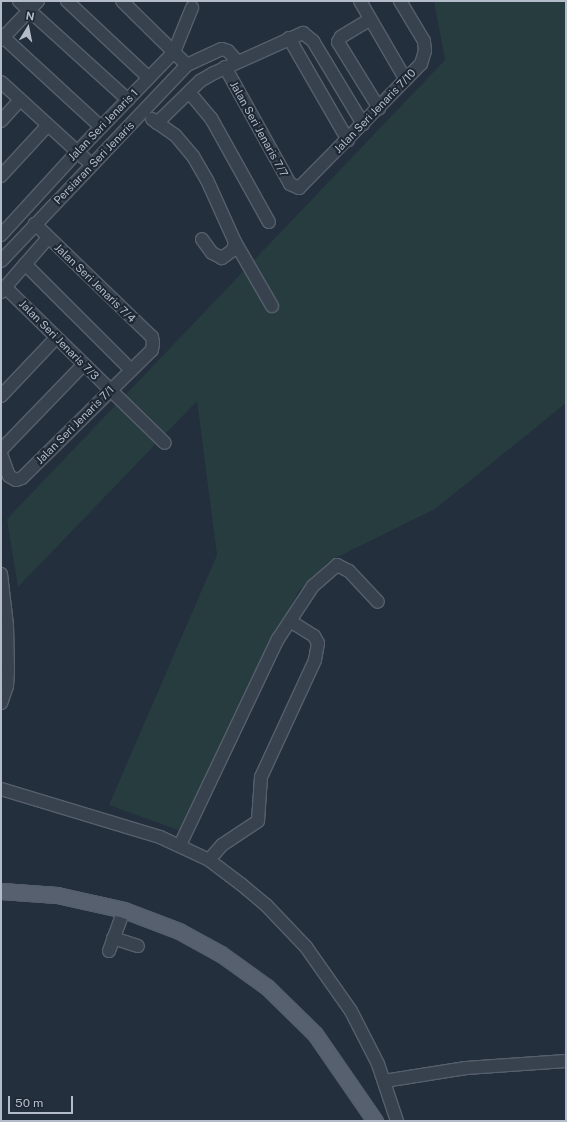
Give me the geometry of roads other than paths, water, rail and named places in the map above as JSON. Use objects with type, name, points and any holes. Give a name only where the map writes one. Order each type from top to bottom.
[{"type":"main road","points":[[1,891],[57,895],[124,910],[202,943],[267,987],[289,1006],[315,1034],[375,1121]]},
{"type":"street","points":[[19,1],[128,100]]},
{"type":"street","points":[[38,1],[2,37],[101,127]]},
{"type":"street","points":[[66,1],[149,78]]},
{"type":"street","points":[[360,1],[369,20],[406,80]]},
{"type":"street","name":"Jalan Seri Jenaris 7/10","points":[[296,189],[302,187],[421,64],[425,47],[424,41],[400,1]]},
{"type":"street","points":[[130,4],[187,65],[222,49],[228,51],[237,61]]},
{"type":"street","name":"Jalan Seri Jenaris 1","points":[[1,235],[77,152],[174,52],[192,8]]},
{"type":"street","points":[[369,20],[339,40],[339,44],[379,108]]},
{"type":"street","points":[[157,123],[200,81],[237,61],[299,33],[311,37],[363,124]]},
{"type":"street","points":[[288,38],[348,140]]},
{"type":"street","name":"Persiaran Seri Jenaris","points":[[1,262],[35,224],[143,113],[187,65]]},
{"type":"street","name":"Jalan Seri Jenaris 7/7","points":[[225,67],[290,184],[296,189]]},
{"type":"street","points":[[1,82],[92,165]]},
{"type":"street","points":[[189,92],[211,118],[269,222]]},
{"type":"street","points":[[1,121],[20,100]]},
{"type":"street","points":[[143,113],[176,136],[193,156],[207,180],[235,242],[272,306]]},
{"type":"street","points":[[1,176],[48,125]]},
{"type":"street","name":"Jalan Seri Jenaris 7/4","points":[[35,224],[152,338],[153,343]]},
{"type":"street","points":[[3,289],[48,238]]},
{"type":"street","points":[[202,239],[212,253],[222,258],[233,250],[235,242]]},
{"type":"street","points":[[25,264],[131,370]]},
{"type":"street","name":"Jalan Seri Jenaris 7/3","points":[[3,289],[165,443]]},
{"type":"street","points":[[1,396],[56,338]]},
{"type":"street","name":"Jalan Seri Jenaris 7/1","points":[[1,454],[9,476],[16,480],[22,478],[152,350],[153,343]]},
{"type":"street","points":[[1,450],[82,365]]},
{"type":"street","points":[[180,846],[272,652],[313,586],[337,565],[349,571],[378,602]]},
{"type":"street","points":[[1,574],[7,625],[8,671],[7,686],[1,703]]},
{"type":"street","points":[[209,860],[222,845],[258,821],[261,777],[315,660],[318,642],[314,636],[290,621]]},
{"type":"street","points":[[1,789],[68,808],[180,846],[209,860],[266,905],[306,947],[351,1011],[373,1052],[397,1121]]},
{"type":"street","points":[[110,950],[124,910]]},
{"type":"street","points":[[113,938],[138,946]]},
{"type":"street","points":[[384,1081],[466,1068],[566,1061]]}]
